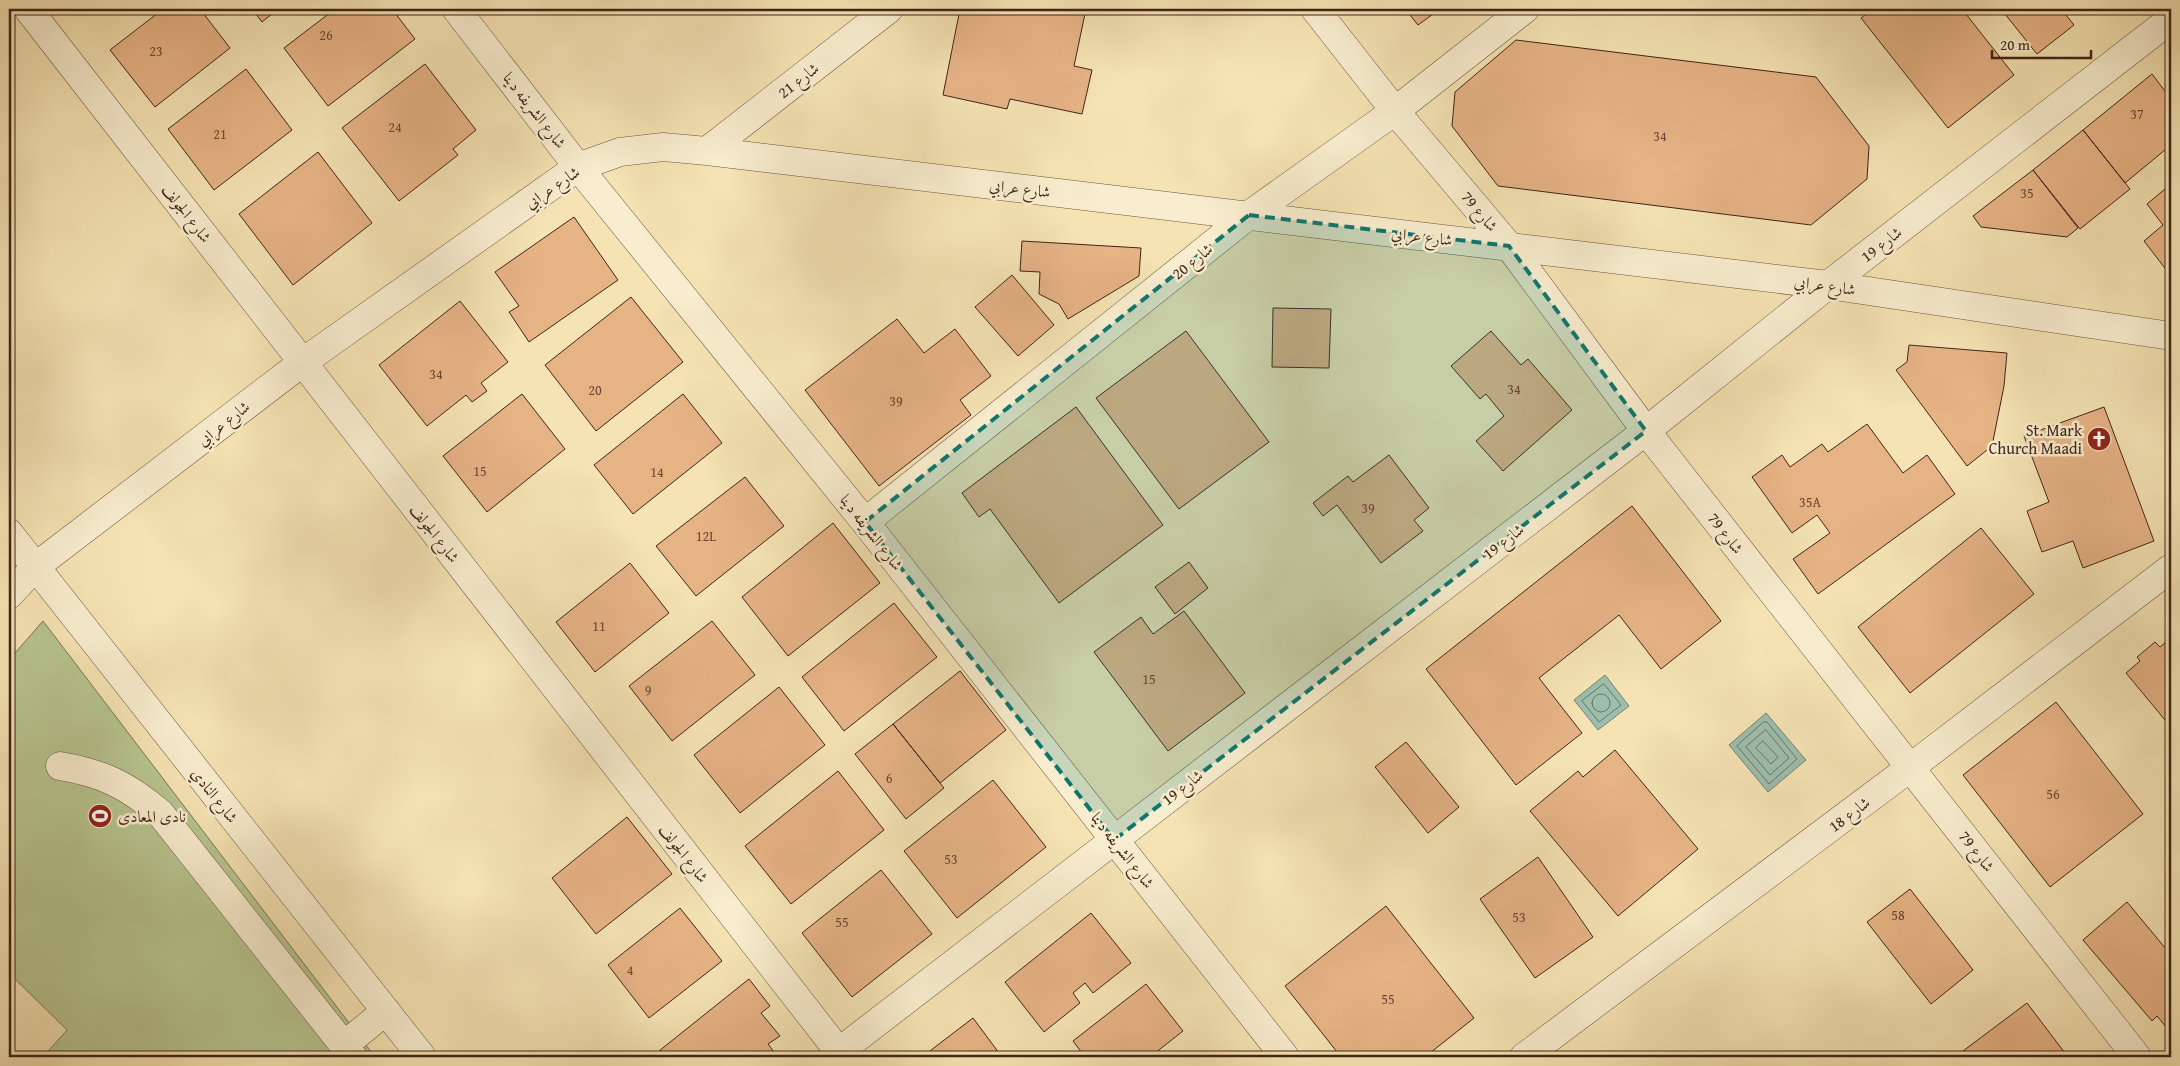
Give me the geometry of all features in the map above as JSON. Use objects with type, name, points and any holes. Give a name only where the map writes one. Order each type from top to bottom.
[{"type":"street","name":"شارع الجولف","points":[[28,9],[838,1056]]},
{"type":"street","name":"شارع الشريفه دينا","points":[[456,9],[578,167],[865,522],[1286,1057]]},
{"type":"street","name":"شارع 21","points":[[706,151],[889,9]]},
{"type":"street","name":"شارع 79","points":[[1314,9],[1395,111],[1509,246],[1646,431],[2138,1057]]},
{"type":"street","name":"شارع 20","points":[[865,522],[1249,216],[1395,111],[1525,9]]},
{"type":"street","name":"شارع 19","points":[[838,1056],[1114,840],[1646,431],[1828,285],[2171,19]]},
{"type":"street","name":"شارع عرابي","points":[[9,595],[35,568],[302,362],[578,167],[620,152],[663,147],[706,151],[1509,246],[1828,285],[2171,336]]},
{"type":"street","name":"شارع النادي","points":[[9,533],[422,1057]]},
{"type":"street","name":"شارع 18","points":[[1524,1057],[1911,767],[2171,568]]},
{"type":"street","points":[[60,766],[88,771],[114,780],[138,795],[160,813],[348,1051],[386,1011]]},
{"type":"highlighted area","points":[[1249,215],[1509,246],[1646,431],[1114,840],[865,522]]},
{"type":"green space","name":"نادى المعادى","points":[[43,621],[375,1057],[43,1057],[67,1030],[9,973],[9,660]]},
{"type":"water","points":[[1605,675],[1629,706],[1598,730],[1574,700]]},
{"type":"water","points":[[1766,713],[1806,760],[1768,792],[1729,745]]},
{"type":"building","points":[[163,9],[200,9],[230,48],[155,107],[110,50]]},
{"type":"building","points":[[252,9],[278,9],[262,22]]},
{"type":"building","points":[[335,9],[392,9],[415,39],[328,106],[284,48]]},
{"type":"building","points":[[960,9],[1086,9],[1074,66],[1092,70],[1082,114],[1010,99],[1007,109],[943,95]]},
{"type":"building","points":[[1405,9],[1440,9],[1418,25]]},
{"type":"building","points":[[1873,9],[1962,9],[2014,75],[1948,128],[1861,18]]},
{"type":"building","points":[[2001,9],[2061,9],[2074,25],[2037,54]]},
{"type":"building","points":[[1516,40],[1816,77],[1869,146],[1867,179],[1811,225],[1498,186],[1452,126],[1455,92]]},
{"type":"building","points":[[425,64],[476,130],[453,149],[458,155],[399,201],[342,128]]},
{"type":"building","points":[[246,69],[292,130],[214,190],[168,129]]},
{"type":"building","points":[[2152,74],[2171,99],[2171,145],[2125,183],[2083,130]]},
{"type":"building","points":[[2083,130],[2130,189],[2080,229],[2033,170]]},
{"type":"building","points":[[318,152],[372,223],[293,285],[239,214]]},
{"type":"building","points":[[2033,170],[2078,228],[2067,237],[1981,227],[1973,216]]},
{"type":"building","points":[[2171,184],[2171,276],[2144,241],[2163,225],[2147,204]]},
{"type":"building","points":[[574,217],[618,280],[529,342],[509,312],[519,306],[495,272]]},
{"type":"building","points":[[1022,241],[1141,248],[1139,276],[1068,319],[1059,304],[1039,294],[1040,272],[1020,271]]},
{"type":"building","points":[[1012,275],[1054,325],[1018,356],[975,307]]},
{"type":"building","points":[[631,297],[683,362],[596,431],[545,365]]},
{"type":"building","points":[[460,301],[508,362],[481,383],[487,391],[472,402],[466,395],[427,426],[379,365]]},
{"type":"building","points":[[1273,308],[1331,309],[1329,368],[1272,367]]},
{"type":"building","points":[[897,319],[924,353],[955,329],[991,376],[960,400],[971,415],[879,486],[805,390]]},
{"type":"building","points":[[1186,331],[1269,442],[1179,509],[1096,398]]},
{"type":"building","points":[[1491,331],[1521,365],[1528,359],[1572,410],[1503,471],[1476,441],[1504,416],[1486,394],[1480,399],[1451,366]]},
{"type":"building","points":[[1909,345],[2007,353],[2004,386],[1992,446],[1967,466],[1896,370],[1907,362]]},
{"type":"building","points":[[522,394],[565,449],[487,512],[443,456]]},
{"type":"building","points":[[683,394],[722,443],[633,514],[594,465]]},
{"type":"building","points":[[1076,407],[1163,525],[1059,603],[990,509],[979,517],[962,493]]},
{"type":"building","points":[[2104,407],[2154,541],[2083,568],[2073,541],[2042,552],[2027,511],[2049,502],[2024,436]]},
{"type":"building","points":[[1867,424],[1903,473],[1927,455],[1955,494],[1818,594],[1793,559],[1830,533],[1817,515],[1792,533],[1752,477],[1782,455],[1790,467],[1822,444],[1828,452]]},
{"type":"building","points":[[1389,455],[1429,508],[1414,520],[1423,531],[1381,563],[1337,505],[1323,516],[1313,503],[1348,476],[1353,482]]},
{"type":"building","points":[[745,477],[784,526],[696,596],[656,546]]},
{"type":"building","points":[[1632,506],[1721,621],[1661,669],[1619,615],[1539,678],[1582,733],[1516,785],[1426,669]]},
{"type":"building","points":[[833,523],[880,583],[788,656],[742,597]]},
{"type":"building","points":[[1981,528],[2034,594],[1910,693],[1858,627]]},
{"type":"building","points":[[1189,562],[1208,588],[1175,614],[1155,587]]},
{"type":"building","points":[[630,563],[669,613],[595,672],[556,622]]},
{"type":"building","points":[[894,603],[937,657],[844,731],[802,677]]},
{"type":"building","points":[[1184,611],[1245,693],[1168,751],[1094,652],[1141,617],[1153,634]]},
{"type":"building","points":[[712,621],[755,675],[672,741],[629,686]]},
{"type":"building","points":[[2171,638],[2171,714],[2165,720],[2126,673],[2140,661],[2137,657],[2155,642],[2160,647]]},
{"type":"building","points":[[960,671],[1006,730],[940,783],[893,724]]},
{"type":"building","points":[[779,687],[825,745],[740,813],[694,755]]},
{"type":"building","points":[[2056,702],[2143,814],[2050,887],[1963,775]]},
{"type":"building","points":[[893,724],[944,788],[906,819],[855,754]]},
{"type":"building","points":[[1406,742],[1459,807],[1428,833],[1375,767]]},
{"type":"building","points":[[1615,750],[1698,849],[1618,916],[1530,811],[1578,771],[1583,777]]},
{"type":"building","points":[[838,771],[884,830],[791,904],[745,846]]},
{"type":"building","points":[[993,780],[1046,847],[957,918],[904,851]]},
{"type":"building","points":[[627,817],[672,874],[596,934],[552,878]]},
{"type":"building","points":[[1538,857],[1593,937],[1535,978],[1480,899]]},
{"type":"building","points":[[881,870],[932,934],[852,997],[802,933]]},
{"type":"building","points":[[1910,889],[1973,970],[1931,1004],[1867,922]]},
{"type":"building","points":[[2127,902],[2171,955],[2171,1033],[2157,1016],[2152,1021],[2083,940]]},
{"type":"building","points":[[1386,906],[1474,1018],[1425,1057],[1341,1057],[1285,986]]},
{"type":"building","points":[[680,908],[722,961],[649,1018],[608,965]]},
{"type":"building","points":[[1091,913],[1131,963],[1093,993],[1085,983],[1073,993],[1080,1003],[1044,1032],[1005,982]]},
{"type":"building","points":[[749,979],[770,1006],[761,1013],[780,1036],[768,1044],[774,1052],[766,1057],[660,1057],[659,1051]]},
{"type":"building","points":[[1146,984],[1183,1031],[1150,1057],[1085,1057],[1073,1041]]},
{"type":"building","points":[[2027,1003],[2068,1057],[1955,1057]]},
{"type":"building","points":[[973,1018],[1002,1057],[922,1057]]},
{"type":"place","name":"St. Mark Church Maadi","points":[[2099,439]]},
{"type":"place","name":"نادى المعادى","points":[[100,816]]}]
